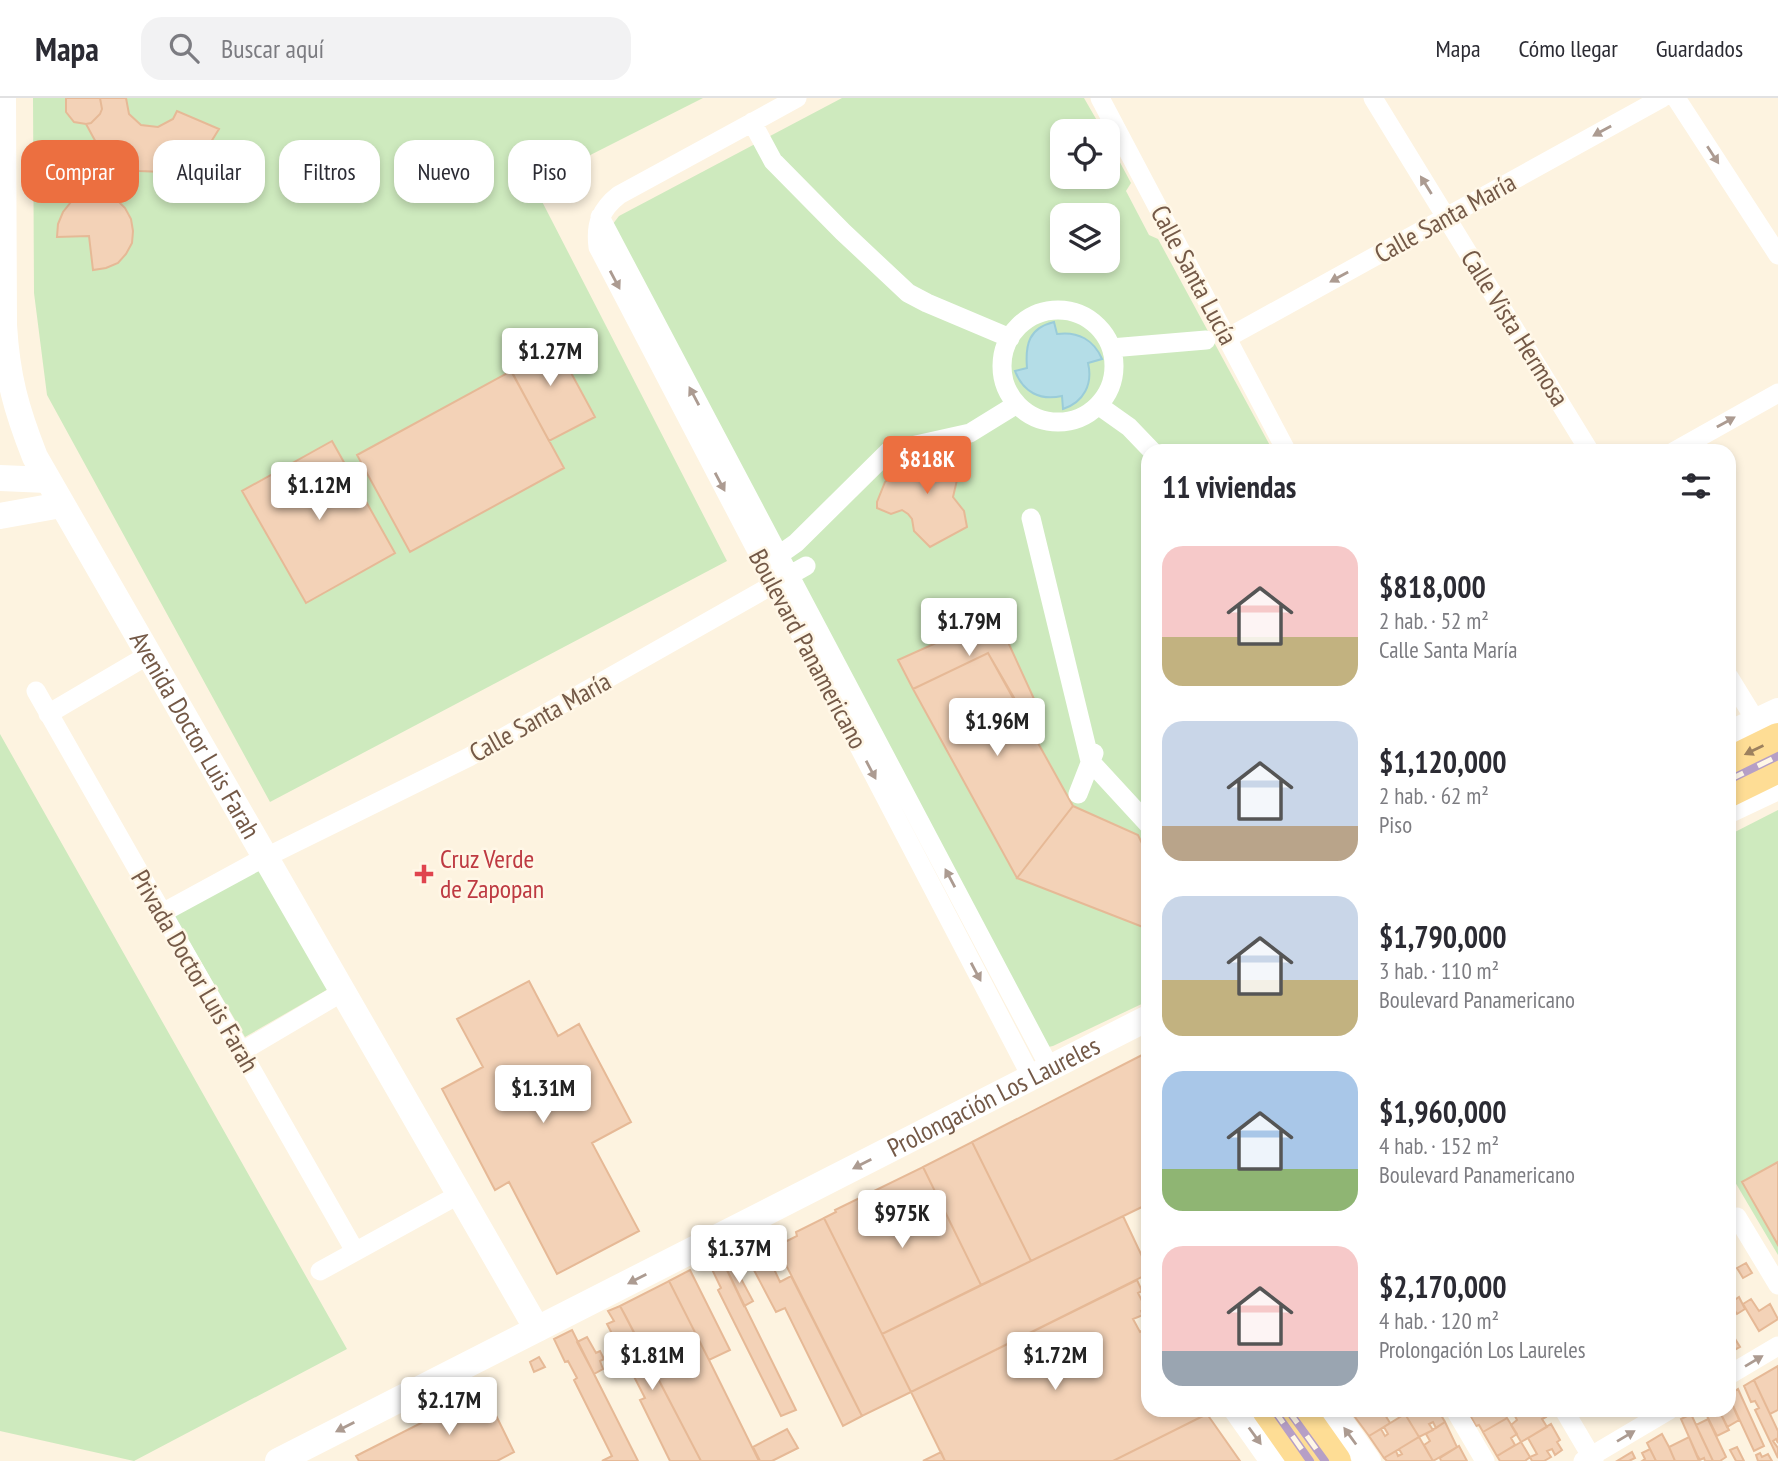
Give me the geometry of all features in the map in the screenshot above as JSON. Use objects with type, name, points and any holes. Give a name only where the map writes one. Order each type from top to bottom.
[{"type":"main road","points":[[1736,756],[1771,723]]},
{"type":"main road","points":[[1736,789],[1778,768]]},
{"type":"main road","points":[[1272,1417],[1303,1461]]},
{"type":"main road","points":[[1305,1417],[1336,1461]]},
{"type":"street","name":"Avenida Doctor Luis Farah","points":[[3,98],[3,361],[20,419],[61,505],[268,858],[537,1329]]},
{"type":"street","points":[[600,217],[619,195],[797,98]]},
{"type":"street","name":"Calle Santa Lucía","points":[[1100,98],[1283,444]]},
{"type":"street","name":"Calle Vista Hermosa","points":[[1373,98],[1585,444]]},
{"type":"street","name":"Calle Santa María","points":[[1227,338],[1662,98]]},
{"type":"street","points":[[1676,98],[1778,255]]},
{"type":"street","points":[[752,122],[773,161],[908,293],[1010,338]]},
{"type":"street","name":"Boulevard Panamericano","points":[[600,217],[790,576],[1041,1073]]},
{"type":"street","name":"Boulevard Panamericano","points":[[600,217],[596,234],[598,247],[790,576]]},
{"type":"street","points":[[1060,310],[1088,319],[1101,330],[1111,348],[1113,377],[1108,392],[1098,405],[1079,418],[1055,422],[1038,418],[1017,404],[1009,393],[1003,372],[1005,350],[1010,338],[1023,323],[1043,312],[1060,310]]},
{"type":"street","points":[[1111,348],[1206,340]]},
{"type":"street","points":[[1687,444],[1778,393]]},
{"type":"street","points":[[779,555],[796,543],[889,451],[970,433],[1017,404]]},
{"type":"street","points":[[1098,405],[1129,427],[1145,444]]},
{"type":"street","points":[[0,478],[47,480]]},
{"type":"street","points":[[0,516],[61,505]]},
{"type":"street","points":[[1031,518],[1093,755],[1141,815]]},
{"type":"street","name":"Calle Santa María","points":[[162,913],[469,757],[790,576]]},
{"type":"street","points":[[48,714],[150,654]]},
{"type":"street","points":[[1736,685],[1771,723],[1736,732]]},
{"type":"street","name":"Privada Doctor Luis Farah","points":[[36,691],[355,1251]]},
{"type":"street","points":[[1078,794],[1093,755]]},
{"type":"street","points":[[1736,807],[1778,787]]},
{"type":"street","points":[[241,1052],[344,991]]},
{"type":"street","name":"Prolongación Los Laureles","points":[[278,1461],[1141,1022]]},
{"type":"street","points":[[320,1271],[460,1194]]},
{"type":"street","points":[[1737,1217],[1778,1284]]},
{"type":"street","points":[[1736,1371],[1778,1346]]},
{"type":"street","points":[[1242,1417],[1273,1461]]},
{"type":"street","points":[[1337,1417],[1368,1461]]},
{"type":"street","points":[[1459,1417],[1485,1461]]},
{"type":"street","points":[[1568,1417],[1589,1460],[1658,1417]]},
{"type":"green space","points":[[33,98],[703,98],[591,155],[591,140],[508,140],[508,203],[543,203],[727,561],[270,802],[47,395],[34,293],[34,203],[139,203],[139,140],[33,140]]},
{"type":"green space","points":[[842,98],[1084,98],[1096,119],[1050,119],[1050,189],[1120,189],[1120,162],[1131,183],[1126,191],[1149,235],[1158,239],[1269,444],[1141,444],[1141,1004],[1048,1047],[609,229],[619,216]]},
{"type":"green space","points":[[0,734],[347,1349],[134,1461],[0,1431]]},
{"type":"green space","points":[[1778,810],[1778,1255],[1736,1184],[1736,831]]},
{"type":"green space","points":[[260,864],[330,988],[245,1037],[173,914]]},
{"type":"water","points":[[1054,322],[1057,334],[1072,334],[1084,338],[1095,347],[1102,359],[1088,363],[1089,378],[1085,391],[1076,402],[1063,409],[1062,396],[1046,397],[1033,393],[1018,378],[1015,371],[1027,368],[1030,338],[1039,328]]},
{"type":"building","points":[[66,98],[100,98],[102,109],[91,123],[74,122],[66,112]]},
{"type":"building","points":[[100,98],[126,98],[129,114],[141,125],[158,127],[173,119],[177,111],[219,129],[212,140],[153,140],[153,172],[139,171],[139,140],[95,140],[86,124],[91,123],[102,109]]},
{"type":"building","points":[[70,203],[120,203],[131,219],[133,231],[132,243],[126,254],[118,263],[93,270],[89,236],[57,237],[63,212]]},
{"type":"building","points":[[550,334],[595,417],[549,441],[505,359]]},
{"type":"building","points":[[511,371],[564,468],[410,552],[357,455]]},
{"type":"building","points":[[332,441],[395,553],[306,603],[242,491]]},
{"type":"building","points":[[929,454],[955,457],[965,462],[962,469],[965,473],[957,480],[953,497],[964,511],[967,527],[930,547],[914,531],[912,519],[908,514],[902,510],[891,514],[877,508],[885,482],[913,459]]},
{"type":"building","points":[[996,616],[1035,701],[1020,708],[988,653],[913,689],[898,660]]},
{"type":"building","points":[[988,653],[1073,806],[1017,878],[913,689]]},
{"type":"building","points":[[1073,806],[1138,835],[1141,841],[1141,926],[1017,878]]},
{"type":"building","points":[[529,981],[558,1036],[579,1024],[631,1122],[592,1143],[639,1231],[557,1274],[509,1182],[495,1190],[442,1089],[483,1067],[457,1019]]},
{"type":"building","points":[[1141,1056],[1141,1207],[1031,1261],[972,1142]]},
{"type":"building","points":[[972,1142],[1031,1261],[981,1285],[923,1167]]},
{"type":"building","points":[[1778,1162],[1778,1245],[1742,1182]]},
{"type":"building","points":[[923,1167],[981,1285],[882,1334],[824,1218]]},
{"type":"building","points":[[1123,1216],[1141,1254],[1141,1277],[911,1392],[882,1334]]},
{"type":"building","points":[[824,1218],[911,1392],[862,1416],[775,1243],[780,1240],[781,1244],[797,1236],[796,1232]]},
{"type":"building","points":[[774,1242],[785,1264],[774,1269],[780,1282],[791,1276],[862,1416],[843,1426],[785,1308],[776,1312],[746,1255]]},
{"type":"building","points":[[719,1255],[796,1410],[781,1416],[718,1290],[721,1288],[708,1261]]},
{"type":"building","points":[[732,1262],[753,1301],[744,1306],[725,1266]]},
{"type":"building","points":[[1746,1263],[1752,1273],[1743,1278],[1737,1268]]},
{"type":"building","points":[[690,1270],[730,1350],[709,1360],[669,1281]]},
{"type":"building","points":[[1137,1280],[1141,1289],[1138,1293],[1141,1299],[1141,1316],[1133,1319],[1141,1332],[1141,1417],[1201,1417],[1113,1461],[945,1461],[911,1392]]},
{"type":"building","points":[[669,1281],[759,1461],[701,1461],[620,1306]]},
{"type":"building","points":[[1739,1297],[1745,1309],[1737,1314],[1736,1312],[1736,1299]]},
{"type":"building","points":[[1751,1299],[1759,1311],[1770,1304],[1778,1319],[1759,1331],[1743,1304]]},
{"type":"building","points":[[620,1306],[701,1461],[670,1461],[640,1400],[645,1398],[607,1324],[614,1321],[608,1311]]},
{"type":"building","points":[[572,1330],[638,1461],[602,1461],[612,1456],[574,1380],[577,1378],[568,1361],[565,1362],[554,1339]]},
{"type":"building","points":[[587,1337],[596,1353],[600,1351],[604,1359],[600,1361],[603,1369],[594,1374],[577,1342]]},
{"type":"building","points":[[539,1357],[545,1367],[534,1372],[530,1362]]},
{"type":"building","points":[[1778,1366],[1778,1410],[1770,1414],[1754,1380]]},
{"type":"building","points":[[1754,1380],[1778,1431],[1778,1443],[1776,1439],[1773,1441],[1778,1448],[1778,1458],[1755,1410],[1759,1408],[1755,1401],[1751,1402],[1744,1386]]},
{"type":"building","points":[[1738,1389],[1764,1446],[1754,1451],[1736,1412]]},
{"type":"building","points":[[484,1391],[514,1452],[497,1461],[359,1461],[356,1456]]},
{"type":"building","points":[[1736,1413],[1739,1420],[1727,1427],[1722,1417],[1736,1417]]},
{"type":"building","points":[[1201,1417],[1209,1417],[1240,1461],[1113,1461]]},
{"type":"building","points":[[1355,1417],[1386,1417],[1390,1423],[1369,1436]]},
{"type":"building","points":[[1400,1417],[1407,1417],[1419,1437],[1384,1458],[1369,1436],[1381,1429],[1385,1436],[1388,1434],[1384,1427]]},
{"type":"building","points":[[1407,1417],[1442,1417],[1445,1422],[1436,1428],[1433,1422],[1429,1424],[1433,1430],[1419,1437]]},
{"type":"building","points":[[1471,1417],[1507,1418],[1483,1432],[1479,1425],[1476,1426]]},
{"type":"building","points":[[1516,1417],[1546,1417],[1542,1419],[1547,1427],[1521,1442],[1511,1425],[1517,1420]]},
{"type":"building","points":[[1692,1417],[1713,1461],[1705,1461],[1704,1458],[1700,1460],[1681,1419]]},
{"type":"building","points":[[1708,1417],[1722,1417],[1729,1430],[1717,1436]]},
{"type":"building","points":[[1507,1418],[1517,1434],[1511,1438],[1515,1445],[1497,1456],[1483,1432]]},
{"type":"building","points":[[1708,1419],[1726,1457],[1720,1461],[1713,1461],[1696,1425]]},
{"type":"building","points":[[1445,1422],[1457,1447],[1433,1461],[1424,1445],[1430,1441],[1426,1434]]},
{"type":"building","points":[[1551,1424],[1562,1450],[1555,1455],[1552,1449],[1547,1451],[1551,1457],[1544,1461],[1532,1461],[1530,1457],[1537,1454],[1528,1438]]},
{"type":"building","points":[[787,1429],[798,1448],[772,1461],[760,1461],[753,1447]]},
{"type":"building","points":[[1662,1434],[1675,1461],[1656,1461],[1647,1443]]},
{"type":"building","points":[[1419,1437],[1433,1461],[1387,1461],[1384,1458],[1396,1451],[1398,1456],[1402,1454],[1399,1449]]},
{"type":"building","points":[[1689,1437],[1699,1461],[1675,1461],[1669,1447]]},
{"type":"building","points":[[1521,1442],[1530,1457],[1525,1461],[1500,1461],[1497,1456]]},
{"type":"building","points":[[1459,1446],[1467,1461],[1441,1461],[1440,1458]]},
{"type":"building","points":[[1737,1447],[1744,1461],[1736,1461],[1730,1450]]},
{"type":"building","points":[[1650,1449],[1656,1461],[1642,1461],[1645,1459],[1642,1453]]},
{"type":"building","points":[[941,1452],[945,1461],[923,1461]]},
{"type":"building","points":[[1632,1452],[1635,1458],[1617,1461]]},
{"type":"building","points":[[1760,1453],[1762,1457],[1768,1454],[1772,1461],[1758,1461],[1756,1455]]},
{"type":"railway","points":[[1736,777],[1778,756]]},
{"type":"railway","points":[[1279,1417],[1310,1461]]},
{"type":"railway","points":[[1293,1417],[1325,1461]]},
{"type":"place","name":"Cruz Verde de Zapopan","points":[[424,874]]}]
